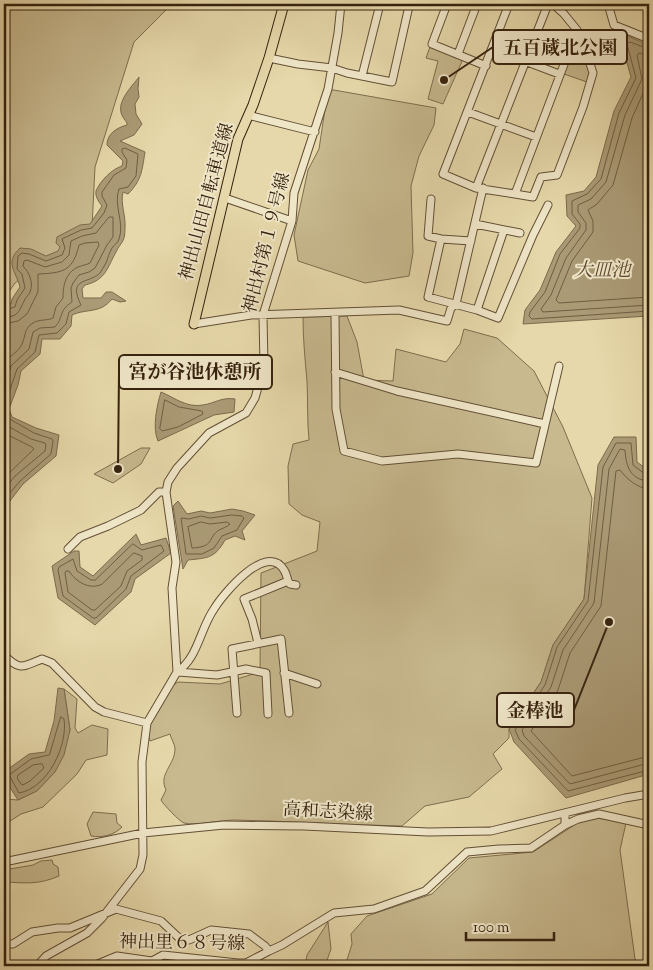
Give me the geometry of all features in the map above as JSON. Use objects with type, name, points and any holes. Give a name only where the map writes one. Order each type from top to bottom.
[{"type":"main road","name":"神出山田自転車道線","points":[[194,324],[238,140],[269,58],[284,4]]},
{"type":"street","name":"神出村第１９号線","points":[[166,492],[168,482],[176,468],[208,433],[246,413],[255,398],[264,366],[263,315],[292,221],[294,193],[315,132],[332,68],[338,33],[340,4]]},
{"type":"street","points":[[362,76],[380,4]]},
{"type":"street","points":[[269,58],[332,68],[392,82],[409,6],[402,4]]},
{"type":"street","points":[[447,4],[432,44],[486,66]]},
{"type":"street","points":[[458,54],[478,4]]},
{"type":"street","points":[[510,4],[443,174],[480,188],[533,197],[541,177],[557,175],[594,73],[576,30],[564,14],[553,4]]},
{"type":"street","points":[[194,324],[263,315],[335,314],[399,310],[447,321],[451,308],[456,304],[475,224],[480,188],[501,125],[548,4]]},
{"type":"street","points":[[608,4],[614,25],[649,39]]},
{"type":"street","points":[[515,194],[576,30]]},
{"type":"street","points":[[493,49],[559,74]]},
{"type":"street","points":[[468,112],[536,137]]},
{"type":"street","points":[[248,115],[315,132]]},
{"type":"street","points":[[225,198],[292,221]]},
{"type":"street","points":[[431,200],[428,236],[471,241]]},
{"type":"street","points":[[441,239],[428,297],[477,310],[498,318],[548,205]]},
{"type":"street","points":[[475,224],[520,232]]},
{"type":"street","points":[[477,310],[504,230]]},
{"type":"street","points":[[335,314],[336,409],[344,450],[382,461],[458,454],[536,462],[559,366]]},
{"type":"street","points":[[335,372],[397,391],[544,424]]},
{"type":"street","points":[[68,549],[80,537],[141,510],[158,492],[166,492],[176,562],[172,588],[177,672]]},
{"type":"street","points":[[37,966],[46,956],[87,933],[140,869],[143,855],[142,762],[147,724],[177,672],[182,669],[198,645],[214,607],[249,570],[263,562],[270,561],[277,564],[284,569],[290,584],[296,585]]},
{"type":"street","points":[[258,643],[252,619],[244,599],[288,581]]},
{"type":"street","points":[[237,713],[232,649],[281,639],[289,714]]},
{"type":"street","points":[[4,655],[14,666],[22,668],[42,660],[52,663],[95,707],[104,712],[147,724]]},
{"type":"street","points":[[177,672],[216,675],[246,669],[266,673],[268,714]]},
{"type":"street","points":[[284,673],[317,684]]},
{"type":"street","name":"高和志染線","points":[[4,862],[143,833],[224,825],[304,826],[428,832],[491,831],[625,798],[649,794]]},
{"type":"street","points":[[565,813],[565,825]]},
{"type":"street","name":"神出里６８号線","points":[[93,966],[117,956],[152,961],[163,955],[238,963],[246,962],[282,945],[334,913],[374,909],[425,891],[466,852],[499,848],[532,848],[565,825],[578,819],[599,814],[649,824]]},
{"type":"street","points":[[4,944],[13,944],[32,932],[70,928],[116,909],[161,921],[178,937],[189,940],[211,930],[249,934],[266,946],[269,951]]},
{"type":"shaded area","points":[[4,4],[172,4],[134,42],[95,167],[92,227],[15,283],[4,299]]},
{"type":"shaded area","points":[[575,39],[580,41],[590,75],[587,82],[564,74]]},
{"type":"shaded area","points":[[430,47],[463,59],[443,104],[428,99],[438,61],[426,58]]},
{"type":"shaded area","points":[[328,89],[436,108],[434,125],[419,156],[411,186],[413,253],[409,276],[365,283],[298,261],[294,235],[308,170],[319,149]]},
{"type":"shaded area","points":[[347,316],[357,342],[364,380],[393,381],[396,349],[446,362],[460,344],[464,329],[497,338],[534,371],[563,427],[592,498],[584,599],[553,645],[541,682],[509,729],[509,738],[493,754],[502,769],[469,797],[425,806],[402,826],[234,820],[194,824],[184,823],[161,800],[166,790],[164,779],[174,755],[174,745],[170,734],[150,741],[148,734],[149,725],[172,686],[178,682],[220,684],[260,672],[261,573],[317,551],[320,522],[302,515],[289,504],[288,466],[293,444],[309,440],[303,317]]},
{"type":"shaded area","points":[[141,448],[150,448],[141,464],[113,483],[94,474]]},
{"type":"shaded area","points":[[64,689],[77,699],[75,728],[78,733],[92,725],[108,729],[107,755],[86,760],[77,774],[43,807],[21,814],[4,825],[4,799],[18,800],[36,791],[55,772],[70,730]]},
{"type":"shaded area","points":[[93,812],[116,814],[117,823],[122,827],[108,835],[100,837],[91,836],[87,824]]},
{"type":"shaded area","points":[[597,818],[626,823],[620,850],[636,966],[345,966],[352,944],[351,934],[367,916],[432,894],[469,858],[533,852],[579,822]]},
{"type":"shaded area","points":[[52,860],[53,864],[58,867],[59,876],[38,882],[4,882],[4,870]]},
{"type":"shaded area","points":[[328,922],[331,949],[325,966],[305,966],[307,955]]},
{"type":"water","name":"大皿池","points":[[618,32],[649,45],[649,316],[523,324],[525,310],[540,290],[556,252],[576,226],[567,216],[566,195],[584,191],[596,177],[614,111],[631,77]]},
{"type":"water","points":[[139,77],[139,97],[135,104],[136,114],[142,124],[134,135],[120,141],[145,152],[141,174],[136,184],[128,194],[123,192],[124,239],[102,277],[85,285],[82,289],[83,298],[101,298],[106,292],[112,292],[126,301],[120,302],[112,299],[98,309],[72,315],[71,326],[60,339],[42,339],[40,354],[21,371],[9,409],[12,417],[36,428],[59,435],[56,456],[23,484],[6,506],[7,515],[4,517],[4,305],[11,304],[20,287],[12,267],[13,258],[20,248],[31,249],[46,256],[58,251],[60,247],[56,243],[57,237],[80,225],[90,224],[102,206],[96,195],[98,187],[103,179],[122,166],[123,161],[107,145],[107,141],[113,132],[127,125],[121,113],[122,103]]},
{"type":"water","points":[[161,392],[181,402],[197,406],[222,399],[235,399],[234,412],[214,415],[158,441],[155,423]]},
{"type":"water","points":[[614,437],[636,437],[637,462],[649,471],[649,774],[566,798],[514,742],[509,729],[541,682],[553,645],[584,599],[598,465]]},
{"type":"water","points":[[178,501],[187,514],[201,511],[210,513],[232,509],[255,515],[242,531],[245,540],[235,536],[225,540],[214,554],[206,558],[188,560],[183,569],[173,506]]},
{"type":"water","points":[[136,534],[141,545],[166,538],[171,553],[135,579],[131,592],[95,625],[58,598],[52,566],[74,551],[79,551],[80,567],[93,576]]},
{"type":"water","points":[[58,688],[64,689],[70,730],[64,755],[55,772],[37,791],[18,800],[4,778],[4,772],[29,754],[45,752],[54,721]]},
{"type":"place","name":"五百蔵北公園","points":[[444,80]]},
{"type":"place","name":"宮が谷池休憩所","points":[[118,469]]},
{"type":"place","name":"金棒池","points":[[609,622]]}]
